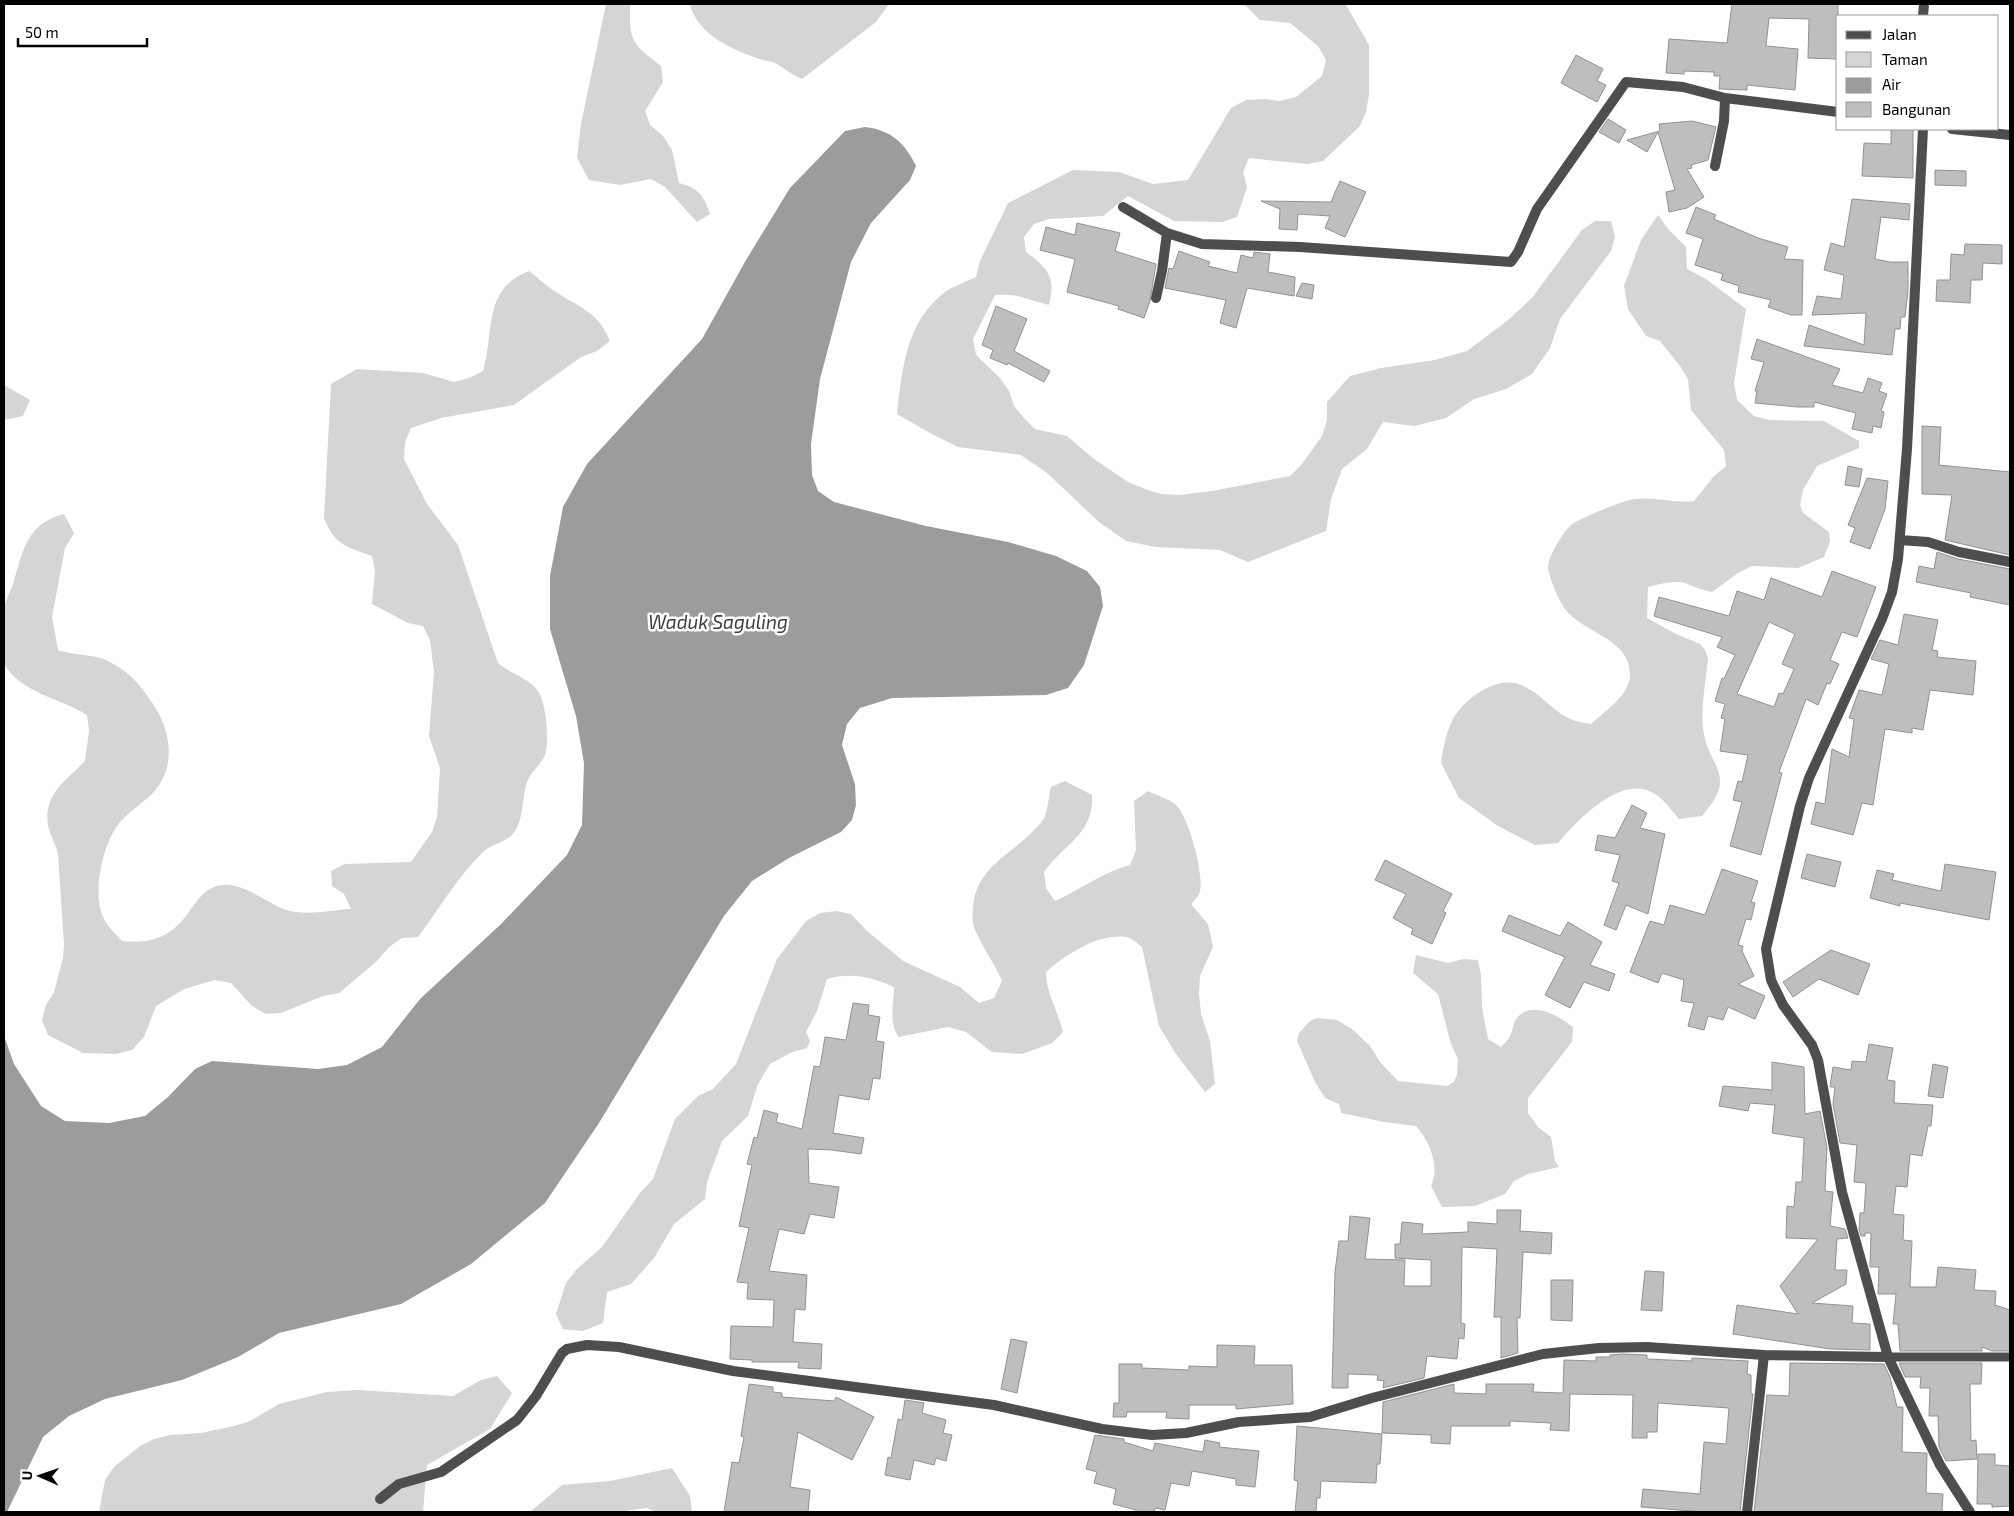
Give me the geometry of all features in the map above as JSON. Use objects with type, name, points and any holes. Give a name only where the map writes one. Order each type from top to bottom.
[{"type":"street","points":[[1123,207],[1167,233],[1202,244],[1300,247],[1511,262],[1518,252],[1538,209],[1626,82],[1683,87],[1725,98],[1836,112]]},
{"type":"street","points":[[1716,166],[1724,121],[1725,98]]},
{"type":"street","points":[[1923,130],[1907,448],[1900,540],[1892,592],[1808,778],[1766,949],[1771,980],[1783,1004],[1812,1045],[1818,1060],[1842,1192],[1888,1357],[1940,1464],[1970,1512]]},
{"type":"street","points":[[1962,130],[2010,135]]},
{"type":"street","points":[[1156,298],[1167,233]]},
{"type":"street","points":[[1900,540],[1928,542],[1959,552],[2010,562]]},
{"type":"street","points":[[380,1499],[399,1484],[441,1472],[517,1420],[536,1396],[562,1353],[568,1349],[587,1345],[619,1347],[733,1372],[994,1405],[1102,1429],[1152,1435],[1186,1432],[1239,1422],[1310,1417],[1372,1398],[1543,1354],[1599,1348],[1647,1346],[1764,1356],[1888,1357]]},
{"type":"street","points":[[1747,1512],[1764,1356]]},
{"type":"lane","points":[[1888,1357],[2010,1357]]},
{"type":"green space","points":[[606,4],[630,4],[630,26],[634,41],[661,66],[663,82],[645,111],[650,125],[663,136],[672,150],[679,183],[691,187],[703,197],[710,214],[697,222],[665,187],[651,179],[620,185],[589,180],[577,158],[581,124]]},
{"type":"green space","points":[[690,4],[889,4],[876,22],[802,79],[775,63],[762,60],[727,46],[700,24]]},
{"type":"green space","points":[[1244,4],[1346,5],[1369,45],[1369,95],[1366,112],[1360,126],[1323,161],[1307,164],[1249,158],[1243,172],[1247,187],[1237,217],[1222,222],[1174,221],[1128,196],[1103,216],[1049,219],[1034,224],[1024,237],[1026,252],[1045,268],[1051,280],[1049,305],[1016,296],[995,295],[973,339],[976,355],[1000,378],[1009,391],[1014,406],[1035,429],[1067,436],[1094,459],[1128,482],[1161,494],[1179,495],[1212,491],[1290,476],[1302,464],[1322,436],[1327,420],[1327,402],[1350,376],[1381,368],[1435,360],[1467,351],[1507,321],[1532,298],[1582,230],[1595,221],[1611,221],[1615,237],[1611,251],[1560,319],[1550,348],[1532,374],[1506,389],[1474,399],[1446,418],[1414,426],[1383,422],[1367,449],[1342,469],[1331,499],[1326,531],[1248,562],[1220,550],[1156,547],[1126,541],[1099,522],[1047,473],[1021,455],[958,447],[897,414],[904,364],[914,332],[932,304],[945,292],[976,277],[980,261],[1008,203],[1073,170],[1119,172],[1153,184],[1188,180],[1231,108],[1246,100],[1264,99],[1279,101],[1296,97],[1322,76],[1326,60],[1318,46],[1290,23],[1260,20]]},
{"type":"green space","points":[[1658,215],[1669,230],[1686,247],[1687,269],[1706,279],[1746,309],[1734,383],[1737,400],[1754,416],[1769,420],[1824,421],[1859,441],[1859,448],[1817,466],[1803,490],[1800,505],[1803,513],[1829,532],[1830,541],[1824,557],[1798,568],[1752,566],[1738,573],[1712,592],[1681,582],[1648,587],[1647,618],[1676,634],[1700,644],[1708,658],[1703,702],[1703,728],[1720,780],[1719,790],[1713,802],[1702,816],[1679,819],[1665,802],[1655,794],[1642,789],[1629,789],[1601,802],[1588,812],[1558,843],[1535,845],[1498,826],[1459,798],[1441,763],[1447,735],[1453,719],[1473,696],[1482,690],[1502,683],[1521,685],[1531,690],[1560,714],[1579,722],[1591,724],[1609,708],[1621,696],[1629,682],[1628,663],[1623,653],[1615,645],[1574,618],[1566,610],[1555,590],[1548,568],[1553,552],[1568,528],[1575,522],[1621,503],[1643,498],[1694,501],[1714,476],[1726,466],[1724,450],[1691,410],[1688,379],[1680,366],[1660,341],[1646,336],[1628,309],[1624,286],[1641,240]]},
{"type":"green space","points":[[529,271],[550,288],[593,316],[600,323],[610,341],[597,351],[581,357],[514,405],[441,418],[411,428],[405,442],[404,459],[427,504],[458,545],[498,663],[535,687],[541,696],[547,729],[546,751],[528,780],[521,816],[516,829],[509,838],[486,849],[474,861],[418,937],[402,938],[389,947],[377,961],[339,993],[323,996],[281,1013],[266,1014],[252,1006],[231,983],[215,980],[184,989],[156,1006],[144,1037],[132,1050],[116,1054],[83,1053],[48,1035],[42,1020],[46,1005],[54,992],[63,958],[64,944],[58,854],[48,825],[47,814],[49,805],[58,789],[85,761],[89,731],[87,715],[31,689],[12,674],[4,664],[3,624],[6,600],[28,540],[41,525],[64,514],[74,533],[65,548],[52,617],[58,650],[102,658],[129,675],[145,692],[155,707],[161,718],[168,740],[168,763],[159,785],[151,795],[129,813],[117,826],[103,859],[100,872],[99,899],[105,921],[111,929],[122,941],[146,941],[162,936],[169,933],[181,922],[203,894],[214,887],[222,885],[230,885],[247,890],[279,907],[294,912],[310,913],[351,909],[344,894],[332,886],[331,871],[345,864],[411,862],[432,832],[437,817],[440,768],[429,736],[434,672],[430,640],[423,626],[408,623],[372,604],[375,571],[372,556],[342,544],[332,534],[324,518],[331,384],[357,369],[423,373],[454,382],[469,378],[483,371],[490,327],[497,300],[514,279]]},
{"type":"green space","points":[[4,385],[30,400],[23,416],[4,420]]},
{"type":"green space","points":[[1065,781],[1092,795],[1091,809],[1083,830],[1044,872],[1046,888],[1055,901],[1110,872],[1130,865],[1136,850],[1134,801],[1148,791],[1176,805],[1186,821],[1198,860],[1201,883],[1199,895],[1191,904],[1208,924],[1213,947],[1200,976],[1199,994],[1201,1014],[1210,1041],[1215,1084],[1205,1092],[1176,1054],[1159,1026],[1142,947],[1126,937],[1104,938],[1093,942],[1072,952],[1046,972],[1050,995],[1063,1032],[1052,1043],[1022,1054],[992,1052],[966,1032],[948,1027],[899,1037],[894,1026],[892,1013],[894,987],[853,976],[827,979],[817,1011],[806,1032],[810,1041],[807,1048],[792,1052],[770,1064],[758,1084],[748,1116],[722,1141],[707,1182],[705,1199],[674,1224],[654,1258],[631,1284],[607,1292],[603,1323],[583,1331],[563,1329],[556,1314],[566,1283],[577,1269],[602,1247],[640,1193],[653,1179],[675,1119],[698,1096],[713,1089],[736,1064],[777,959],[806,921],[820,913],[836,911],[851,914],[866,930],[903,961],[960,987],[979,1003],[994,998],[1002,981],[974,928],[973,903],[978,887],[985,875],[995,864],[1043,820],[1051,787]]},
{"type":"green space","points":[[1416,955],[1448,963],[1463,959],[1478,960],[1481,975],[1482,1007],[1488,1039],[1501,1047],[1510,1036],[1516,1019],[1522,1013],[1529,1010],[1545,1011],[1553,1014],[1573,1027],[1572,1042],[1528,1098],[1528,1113],[1538,1127],[1551,1137],[1555,1161],[1559,1167],[1528,1174],[1514,1181],[1505,1194],[1475,1206],[1442,1207],[1431,1186],[1434,1178],[1432,1154],[1426,1139],[1416,1126],[1384,1122],[1341,1113],[1339,1104],[1325,1098],[1315,1082],[1297,1041],[1299,1033],[1310,1021],[1317,1018],[1337,1020],[1352,1029],[1370,1046],[1380,1062],[1398,1081],[1447,1086],[1454,1082],[1457,1075],[1458,1059],[1451,1044],[1438,994],[1413,973]]},
{"type":"green space","points":[[497,1376],[512,1393],[490,1429],[427,1465],[423,1512],[99,1512],[105,1480],[114,1467],[140,1446],[154,1439],[170,1435],[201,1433],[234,1426],[250,1421],[279,1404],[327,1392],[358,1390],[453,1396],[481,1380]]},
{"type":"green space","points":[[672,1468],[690,1496],[692,1512],[656,1512],[647,1508],[616,1512],[530,1512],[562,1485],[610,1481]]},
{"type":"water","name":"Waduk Saguling","points":[[865,127],[882,131],[896,139],[902,144],[916,166],[910,180],[871,223],[851,262],[820,379],[811,444],[812,475],[818,491],[834,502],[926,526],[1008,542],[1056,556],[1087,571],[1100,587],[1103,606],[1084,665],[1068,688],[1046,695],[892,698],[860,708],[847,724],[842,745],[855,784],[856,805],[852,820],[841,832],[789,858],[752,881],[724,916],[599,1123],[545,1203],[471,1264],[401,1304],[279,1333],[238,1357],[182,1380],[105,1399],[69,1416],[43,1437],[7,1512],[4,1512],[4,1036],[14,1064],[41,1106],[65,1121],[109,1123],[145,1116],[168,1097],[195,1069],[212,1061],[318,1069],[347,1065],[382,1047],[420,999],[500,925],[567,855],[582,825],[584,763],[576,716],[550,629],[550,576],[563,507],[587,464],[702,339],[746,260],[790,188],[845,131]]},
{"type":"building","points":[[1732,4],[1838,4],[1838,15],[1836,15],[1836,59],[1808,58],[1809,19],[1769,18],[1766,46],[1798,49],[1795,90],[1747,85],[1747,90],[1719,89],[1720,76],[1714,76],[1714,72],[1684,71],[1684,74],[1666,73],[1669,39],[1727,43]]},
{"type":"building","points":[[1576,55],[1603,69],[1597,81],[1606,85],[1597,102],[1561,83]]},
{"type":"building","points":[[1608,119],[1626,130],[1619,143],[1599,132]]},
{"type":"building","points":[[1692,121],[1716,127],[1708,160],[1691,165],[1692,168],[1687,169],[1704,197],[1687,208],[1669,212],[1666,192],[1675,190],[1658,132],[1647,152],[1627,140],[1660,131],[1659,124]]},
{"type":"building","points":[[1891,130],[1913,130],[1913,178],[1862,176],[1864,143],[1891,144]]},
{"type":"building","points":[[1935,170],[1966,171],[1966,186],[1935,185]]},
{"type":"building","points":[[1340,181],[1366,192],[1345,237],[1325,228],[1330,216],[1298,214],[1297,230],[1279,229],[1280,209],[1261,201],[1331,202]]},
{"type":"building","points":[[1852,199],[1910,204],[1909,220],[1881,217],[1875,259],[1890,262],[1908,262],[1908,291],[1905,317],[1901,317],[1900,329],[1895,329],[1892,355],[1804,346],[1809,325],[1864,345],[1866,313],[1812,315],[1817,296],[1841,299],[1844,275],[1824,270],[1831,243],[1844,247]]},
{"type":"building","points":[[1696,207],[1716,215],[1714,219],[1758,238],[1788,247],[1784,259],[1803,260],[1802,315],[1791,315],[1768,307],[1771,300],[1738,292],[1739,286],[1721,280],[1723,274],[1695,265],[1703,239],[1686,233]]},
{"type":"building","points":[[1077,223],[1120,233],[1115,251],[1156,264],[1150,301],[1144,318],[1118,309],[1119,306],[1067,292],[1075,259],[1040,250],[1046,227],[1075,235]]},
{"type":"building","points":[[1965,244],[2002,245],[2002,264],[1983,263],[1982,280],[1971,280],[1970,303],[1936,301],[1937,280],[1950,280],[1951,254],[1964,255]]},
{"type":"building","points":[[1179,251],[1210,262],[1208,266],[1237,273],[1241,255],[1253,258],[1254,252],[1270,254],[1268,272],[1295,277],[1294,296],[1247,288],[1236,328],[1220,323],[1226,300],[1165,288],[1169,268],[1173,269]]},
{"type":"building","points":[[1302,283],[1314,285],[1312,299],[1296,296]]},
{"type":"building","points":[[996,306],[1027,319],[1014,351],[1050,371],[1044,382],[1008,363],[1007,365],[990,358],[993,350],[982,345]]},
{"type":"building","points":[[1757,339],[1840,369],[1832,385],[1863,393],[1868,378],[1882,383],[1879,391],[1887,394],[1881,411],[1884,412],[1881,428],[1873,426],[1872,433],[1852,429],[1856,413],[1814,402],[1814,407],[1755,403],[1757,391],[1755,391],[1764,362],[1751,359]]},
{"type":"building","points":[[1922,426],[1941,427],[1939,465],[2010,472],[2010,555],[1945,540],[1952,495],[1922,494]]},
{"type":"building","points":[[1848,466],[1862,469],[1859,487],[1845,485]]},
{"type":"building","points":[[1867,478],[1888,481],[1885,509],[1870,549],[1850,542],[1855,528],[1848,525]]},
{"type":"building","points":[[1937,552],[1958,559],[2010,569],[2010,605],[1970,597],[1971,593],[1916,582],[1919,566],[1934,569]]},
{"type":"building","points":[[1832,571],[1876,587],[1857,637],[1842,632],[1830,660],[1839,664],[1830,684],[1827,683],[1818,705],[1806,699],[1779,772],[1782,773],[1761,855],[1730,846],[1742,802],[1733,800],[1738,781],[1742,782],[1748,755],[1720,751],[1725,719],[1721,718],[1725,704],[1715,701],[1722,678],[1724,679],[1735,655],[1717,647],[1722,637],[1654,616],[1659,597],[1729,616],[1737,591],[1764,600],[1771,578],[1822,597]],"holes":[[[1769,622],[1795,634],[1782,664],[1794,669],[1783,694],[1779,693],[1774,707],[1737,694]]]},
{"type":"building","points":[[1904,614],[1938,620],[1932,650],[1938,651],[1937,657],[1976,661],[1973,695],[1930,690],[1923,730],[1912,728],[1912,733],[1885,729],[1873,805],[1862,803],[1853,835],[1811,824],[1816,802],[1825,804],[1832,749],[1849,757],[1854,719],[1849,718],[1859,690],[1882,695],[1889,664],[1871,659],[1880,640],[1898,645]]},
{"type":"building","points":[[1632,805],[1647,813],[1640,828],[1665,834],[1648,914],[1626,905],[1616,930],[1604,925],[1619,883],[1612,881],[1620,855],[1595,850],[1598,835],[1615,838]]},
{"type":"building","points":[[1807,854],[1841,862],[1835,887],[1801,878]]},
{"type":"building","points":[[1385,860],[1452,894],[1443,911],[1446,913],[1432,944],[1411,934],[1413,929],[1393,918],[1406,894],[1375,880]]},
{"type":"building","points":[[1945,864],[1996,872],[1989,920],[1900,903],[1900,906],[1870,898],[1877,870],[1894,874],[1892,880],[1941,891]]},
{"type":"building","points":[[1722,869],[1758,881],[1751,902],[1755,903],[1751,920],[1746,919],[1738,945],[1743,946],[1742,951],[1754,976],[1738,984],[1765,996],[1755,1019],[1728,1007],[1723,1020],[1708,1016],[1704,1030],[1688,1026],[1694,1003],[1681,1001],[1684,980],[1662,973],[1658,983],[1630,972],[1650,921],[1664,925],[1670,905],[1705,915]]},
{"type":"building","points":[[1509,915],[1560,936],[1568,922],[1602,942],[1590,965],[1615,974],[1609,991],[1584,982],[1570,1008],[1545,995],[1565,957],[1502,931]]},
{"type":"building","points":[[1831,950],[1870,964],[1858,995],[1819,979],[1793,997],[1783,982]]},
{"type":"building","points":[[853,1003],[869,1005],[868,1015],[880,1017],[876,1041],[884,1042],[880,1079],[873,1078],[869,1100],[839,1095],[833,1133],[864,1138],[861,1154],[808,1149],[809,1183],[839,1187],[834,1218],[810,1214],[804,1234],[779,1229],[769,1271],[807,1275],[805,1310],[795,1309],[793,1342],[822,1344],[821,1369],[798,1368],[799,1362],[752,1362],[752,1360],[730,1359],[731,1326],[773,1327],[774,1300],[747,1299],[748,1283],[737,1282],[749,1228],[739,1226],[752,1165],[747,1164],[754,1137],[757,1138],[764,1110],[778,1114],[776,1122],[802,1129],[814,1066],[820,1067],[825,1037],[846,1040]]},
{"type":"building","points":[[1869,1044],[1893,1048],[1887,1080],[1895,1081],[1894,1103],[1933,1105],[1931,1126],[1928,1126],[1922,1156],[1910,1154],[1907,1187],[1896,1186],[1893,1214],[1904,1215],[1903,1240],[1912,1241],[1910,1287],[1936,1287],[1938,1267],[1976,1270],[1974,1290],[1996,1291],[1995,1305],[2010,1310],[2010,1351],[1992,1351],[1982,1347],[1982,1351],[1900,1351],[1898,1324],[1893,1324],[1896,1294],[1878,1294],[1879,1267],[1870,1267],[1871,1233],[1865,1233],[1865,1236],[1861,1236],[1859,1229],[1860,1213],[1864,1213],[1866,1183],[1854,1182],[1857,1145],[1840,1143],[1833,1104],[1835,1087],[1830,1087],[1833,1067],[1851,1070],[1852,1061],[1866,1062]]},
{"type":"building","points":[[1772,1062],[1804,1067],[1805,1114],[1820,1111],[1827,1148],[1825,1191],[1833,1192],[1830,1226],[1845,1229],[1848,1238],[1837,1239],[1835,1270],[1847,1270],[1846,1284],[1812,1303],[1853,1306],[1852,1323],[1870,1324],[1870,1350],[1830,1349],[1733,1334],[1737,1305],[1798,1314],[1780,1286],[1818,1239],[1786,1238],[1787,1206],[1794,1207],[1796,1182],[1802,1182],[1804,1138],[1772,1133],[1775,1105],[1750,1103],[1748,1111],[1719,1106],[1723,1086],[1772,1090]]},
{"type":"building","points":[[1933,1064],[1948,1067],[1943,1098],[1928,1096]]},
{"type":"building","points":[[1497,1210],[1521,1210],[1520,1231],[1552,1233],[1551,1254],[1523,1252],[1520,1318],[1517,1318],[1518,1353],[1501,1358],[1501,1317],[1494,1317],[1497,1249],[1462,1247],[1461,1323],[1465,1324],[1464,1339],[1459,1338],[1457,1359],[1427,1356],[1424,1378],[1383,1388],[1384,1381],[1377,1380],[1378,1375],[1348,1374],[1348,1388],[1332,1388],[1335,1272],[1339,1241],[1348,1241],[1350,1216],[1370,1218],[1365,1259],[1405,1260],[1404,1286],[1431,1286],[1431,1260],[1395,1258],[1395,1244],[1400,1244],[1402,1222],[1423,1224],[1422,1234],[1468,1232],[1468,1222],[1497,1224]]},
{"type":"building","points":[[1645,1271],[1664,1272],[1662,1311],[1641,1310]]},
{"type":"building","points":[[1551,1280],[1573,1280],[1572,1321],[1551,1320]]},
{"type":"building","points":[[1011,1339],[1027,1342],[1017,1393],[1001,1389]]},
{"type":"building","points":[[1217,1345],[1255,1346],[1254,1365],[1292,1365],[1293,1404],[1236,1409],[1236,1405],[1189,1405],[1189,1419],[1166,1418],[1167,1412],[1127,1412],[1126,1417],[1113,1417],[1114,1403],[1119,1403],[1119,1364],[1142,1364],[1142,1368],[1189,1370],[1189,1366],[1217,1367]]},
{"type":"building","points":[[1610,1355],[1647,1355],[1647,1359],[1692,1361],[1692,1358],[1748,1361],[1747,1374],[1751,1375],[1751,1394],[1753,1394],[1740,1512],[1705,1512],[1641,1507],[1643,1489],[1700,1494],[1704,1442],[1726,1444],[1729,1408],[1658,1403],[1657,1432],[1647,1432],[1647,1438],[1632,1438],[1633,1395],[1570,1394],[1569,1431],[1550,1430],[1551,1423],[1510,1421],[1510,1426],[1451,1426],[1450,1444],[1431,1443],[1431,1435],[1382,1433],[1383,1402],[1454,1384],[1454,1393],[1486,1394],[1486,1384],[1534,1384],[1533,1392],[1563,1393],[1564,1360],[1596,1361],[1596,1357],[1610,1357]]},
{"type":"building","points":[[1790,1363],[1884,1364],[1890,1377],[1897,1407],[1903,1407],[1902,1452],[1927,1453],[1926,1493],[1943,1494],[1942,1512],[1754,1512],[1767,1395],[1789,1396]]},
{"type":"building","points":[[1899,1363],[1982,1363],[1981,1384],[1970,1384],[1971,1441],[1976,1440],[1977,1459],[1946,1461],[1939,1447],[1938,1416],[1929,1416],[1930,1388],[1920,1388],[1921,1377],[1905,1377]]},
{"type":"building","points":[[749,1384],[773,1387],[773,1392],[782,1393],[782,1397],[834,1401],[836,1397],[874,1417],[852,1460],[798,1432],[790,1487],[810,1490],[808,1512],[724,1512],[732,1462],[739,1463],[744,1437],[741,1436]]},
{"type":"building","points":[[905,1400],[924,1403],[922,1413],[946,1420],[943,1433],[952,1435],[946,1461],[936,1458],[934,1465],[914,1460],[910,1480],[885,1475],[888,1457],[891,1458],[898,1419],[902,1420]]},
{"type":"building","points":[[1297,1426],[1382,1434],[1380,1464],[1377,1464],[1376,1483],[1321,1481],[1320,1498],[1317,1498],[1316,1512],[1295,1512],[1298,1481],[1294,1480]]},
{"type":"building","points":[[1095,1435],[1124,1439],[1124,1442],[1153,1451],[1155,1443],[1203,1452],[1205,1440],[1220,1443],[1219,1447],[1259,1451],[1255,1487],[1236,1485],[1236,1479],[1192,1471],[1189,1486],[1171,1483],[1165,1510],[1155,1508],[1154,1512],[1136,1512],[1136,1510],[1113,1504],[1116,1489],[1094,1483],[1097,1472],[1086,1469]]},
{"type":"building","points":[[1978,1454],[1995,1454],[1995,1465],[2010,1466],[2010,1506],[1992,1507],[1992,1504],[1977,1504]]}]
